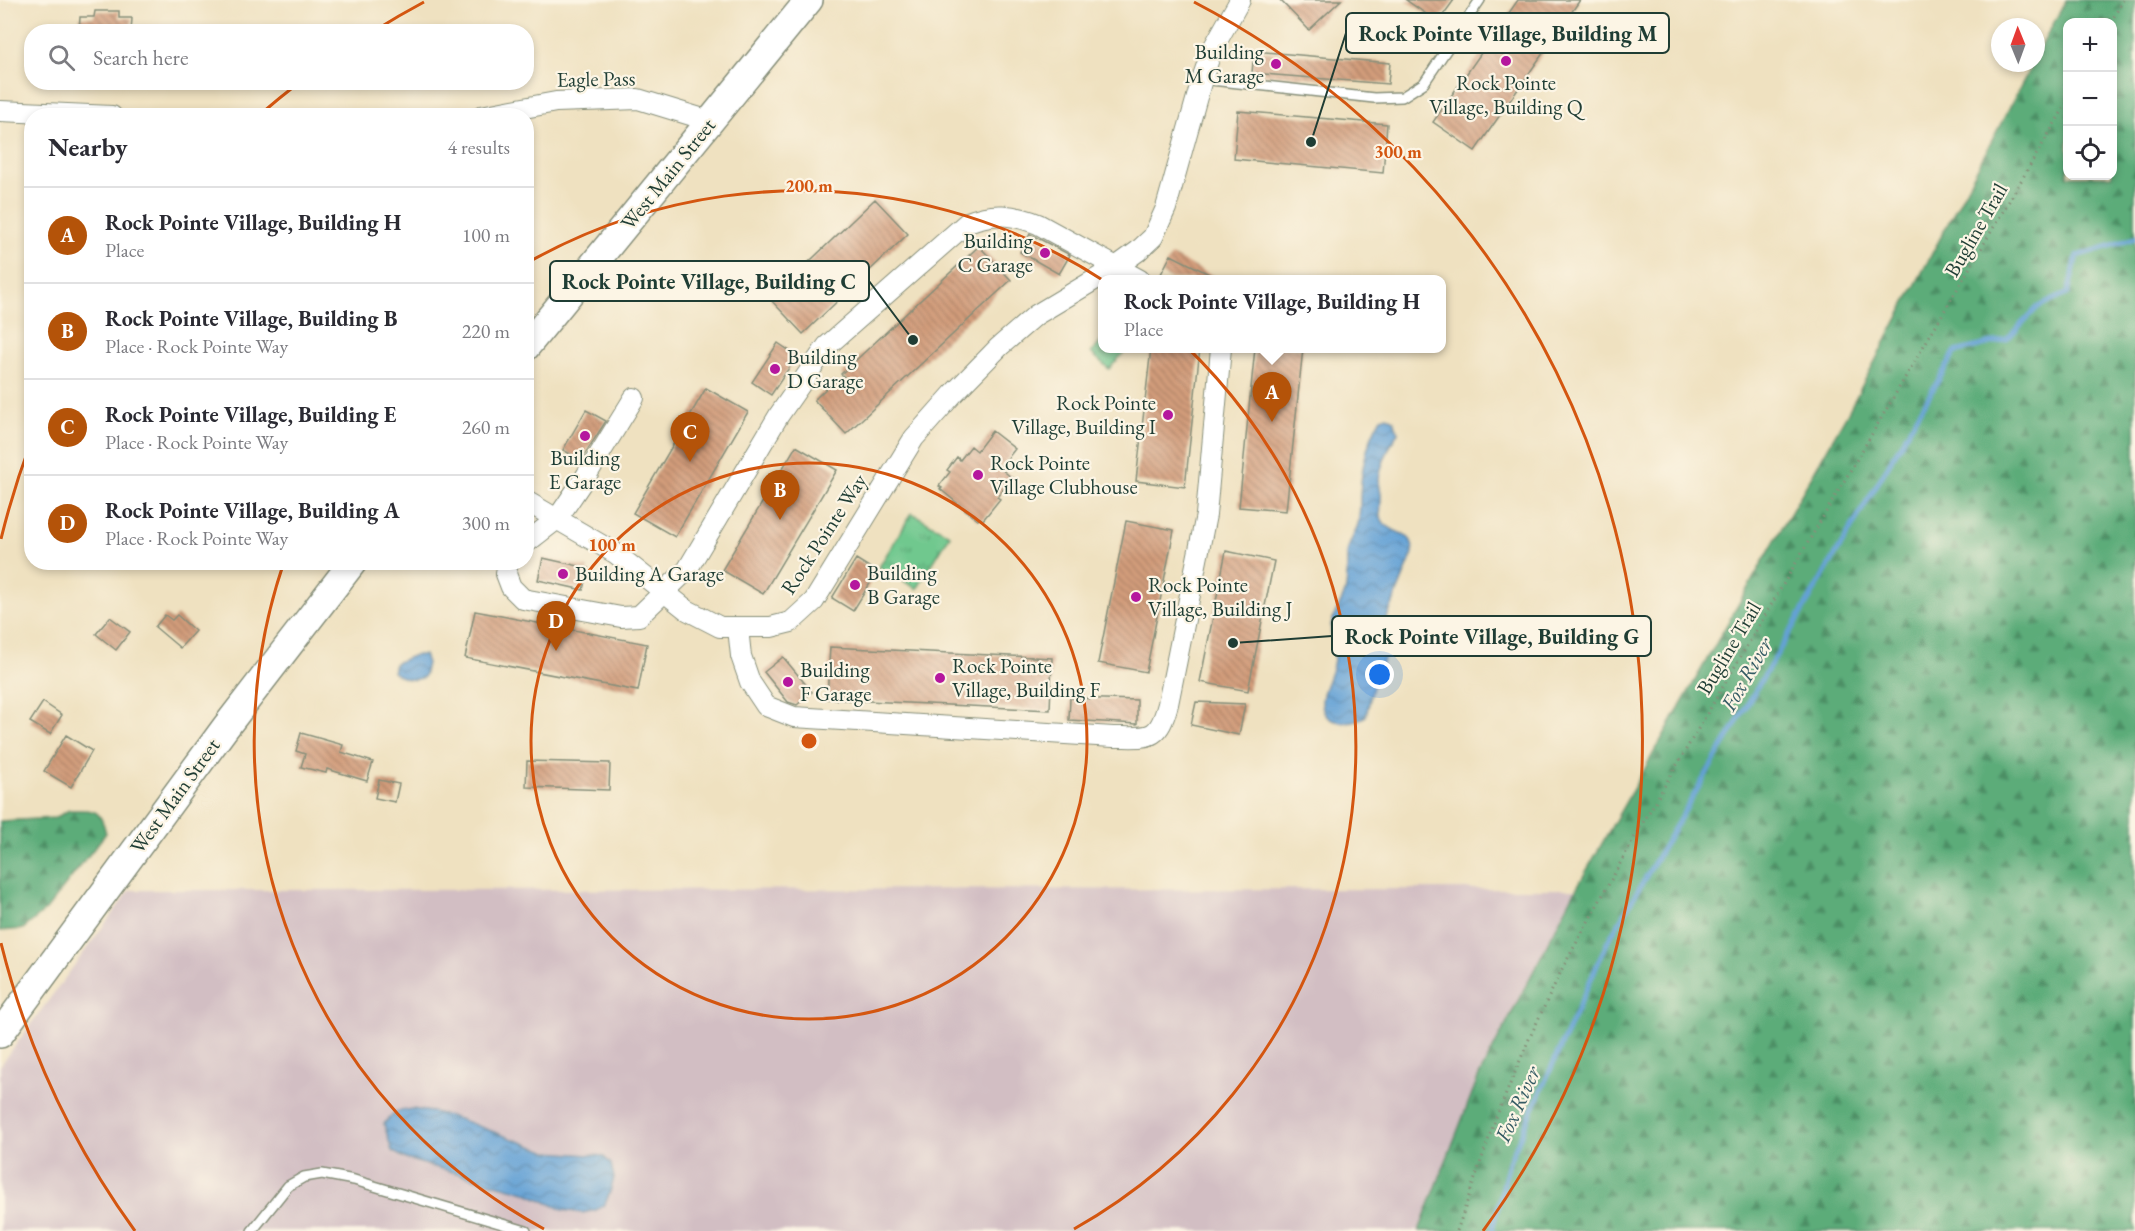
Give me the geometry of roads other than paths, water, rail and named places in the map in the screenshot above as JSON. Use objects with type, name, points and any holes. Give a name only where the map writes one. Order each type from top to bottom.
[{"type":"main road","name":"West Main Street","points":[[534,337],[809,0]]},
{"type":"main road","name":"West Main Street","points":[[0,1034],[225,728],[347,570]]},
{"type":"street","name":"Rock Pointe Way","points":[[1103,275],[1137,251],[1153,237],[1161,224],[1202,78],[1212,50],[1240,0]]},
{"type":"street","name":"Eagle Pass","points":[[524,108],[556,102],[638,99],[710,121]]},
{"type":"street","points":[[0,111],[24,112]]},
{"type":"street","points":[[507,570],[510,587],[523,598],[621,617],[639,616],[687,570],[778,415],[827,346],[968,222],[993,214],[1021,217],[1132,275]]},
{"type":"street","name":"Rock Pointe Way","points":[[534,506],[615,553],[687,610],[720,627],[771,627],[791,622],[814,600],[914,438],[953,394],[999,347],[1036,315],[1098,278]]},
{"type":"street","points":[[738,628],[741,656],[750,682],[766,706],[794,717],[1113,737],[1153,734],[1163,724],[1168,704],[1206,515],[1221,353]]},
{"type":"street","points":[[534,537],[556,519],[634,399]]},
{"type":"lane","points":[[1202,78],[1374,98],[1402,97],[1424,83],[1480,0]]},
{"type":"lane","points":[[252,1231],[288,1186],[304,1177],[322,1174],[354,1180],[526,1231]]},
{"type":"water","points":[[1387,416],[1394,420],[1398,432],[1386,455],[1380,474],[1381,516],[1386,525],[1405,535],[1411,541],[1413,553],[1387,618],[1388,649],[1374,682],[1366,716],[1342,722],[1330,719],[1322,703],[1333,664],[1331,624],[1346,590],[1347,554],[1359,521],[1363,466],[1376,427],[1381,418]]},
{"type":"water","points":[[415,655],[424,655],[427,663],[424,677],[408,679],[393,672],[395,663]]},
{"type":"water","points":[[412,1109],[462,1120],[548,1152],[603,1156],[611,1164],[614,1178],[605,1204],[596,1210],[582,1213],[563,1210],[525,1192],[406,1159],[392,1151],[384,1124],[395,1112]]},
{"type":"waterway","name":"Fox River","points":[[1492,1231],[1509,1162],[1608,941],[1955,352],[2007,339],[2038,307],[2068,293],[2077,256],[2135,238]]},
{"type":"place","name":"Rock Pointe Village, Building Q","points":[[1506,61]]},
{"type":"place","name":"Building M Garage","points":[[1276,64]]},
{"type":"place","name":"Rock Pointe Village, Building M","points":[[1311,142]]},
{"type":"place","name":"Building C Garage","points":[[1045,253]]},
{"type":"place","name":"Rock Pointe Village, Building C","points":[[913,340]]},
{"type":"place","name":"Building D Garage","points":[[775,369]]},
{"type":"place","name":"Rock Pointe Village, Building I","points":[[1168,415]]},
{"type":"place","name":"Rock Pointe Village, Building H","points":[[1272,422]]},
{"type":"place","name":"Building E Garage","points":[[585,436]]},
{"type":"place","name":"Rock Pointe Village, Building E","points":[[690,462]]},
{"type":"place","name":"Rock Pointe Village Clubhouse","points":[[978,475]]},
{"type":"place","name":"Rock Pointe Village, Building B","points":[[780,520]]},
{"type":"place","name":"Building A Garage","points":[[563,574]]},
{"type":"place","name":"Building B Garage","points":[[855,585]]},
{"type":"place","name":"Rock Pointe Village, Building J","points":[[1136,597]]},
{"type":"place","name":"Rock Pointe Village, Building G","points":[[1233,643]]},
{"type":"place","name":"Rock Pointe Village, Building A","points":[[556,651]]},
{"type":"place","name":"Rock Pointe Village, Building F","points":[[940,678]]},
{"type":"place","name":"Building F Garage","points":[[788,682]]}]
